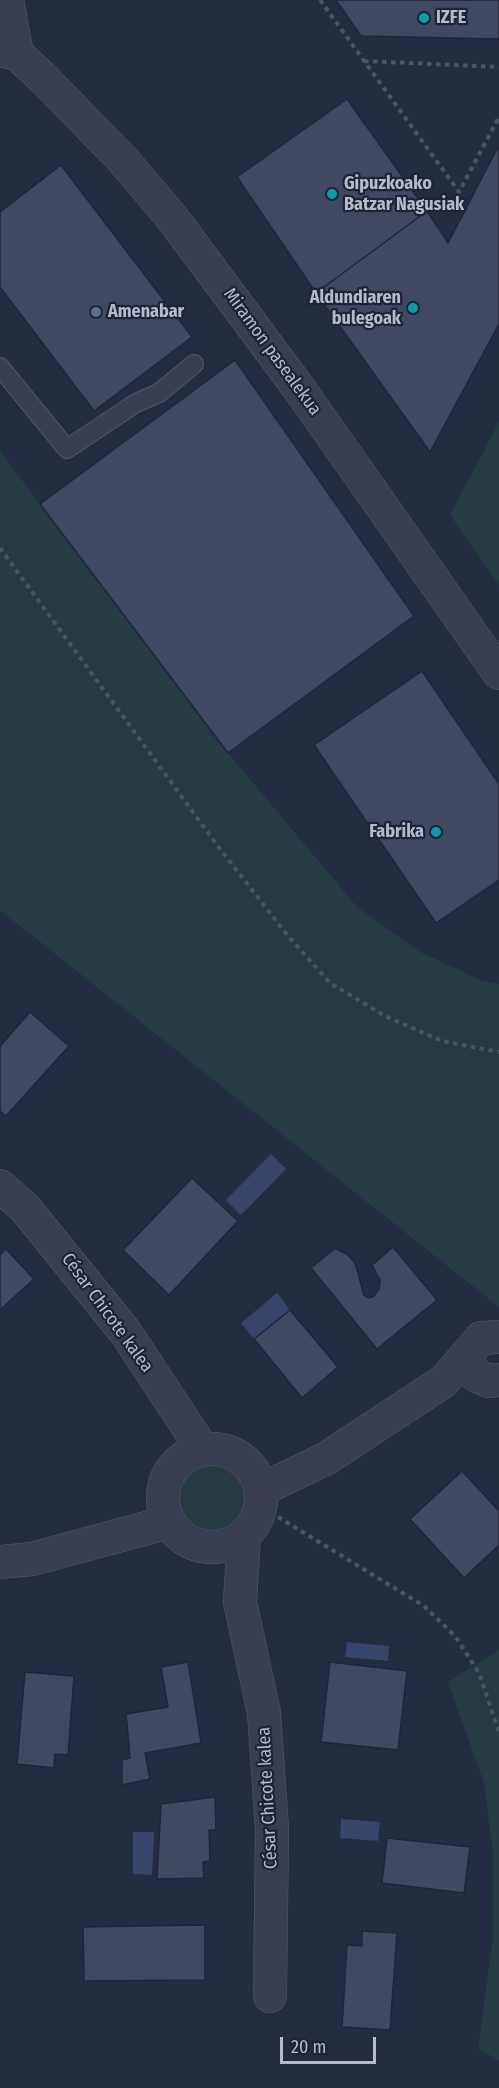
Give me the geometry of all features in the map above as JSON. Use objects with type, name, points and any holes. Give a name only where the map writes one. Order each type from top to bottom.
[{"type":"street","name":"Miramon pasealekua","points":[[7,0],[9,52],[124,161],[212,268],[499,673]]},
{"type":"street","name":"César Chicote kalea","points":[[0,1185],[25,1208],[105,1305],[203,1450]]},
{"type":"street","points":[[261,1498],[472,1373],[475,1342],[481,1338],[499,1337]]},
{"type":"street","points":[[220,1449],[236,1455],[250,1466],[261,1498],[255,1523],[244,1536],[220,1547],[202,1547],[187,1541],[169,1522],[164,1497],[170,1472],[187,1456],[203,1450],[220,1449]]},
{"type":"street","points":[[0,1562],[32,1559],[169,1522]]},
{"type":"street","name":"César Chicote kalea","points":[[244,1536],[240,1602],[265,1724],[272,1829],[270,1996]]},
{"type":"street","name":"César Chicote kalea","points":[[202,1547],[240,1602]]},
{"type":"lane","points":[[0,367],[67,448],[136,403],[159,393],[194,364]]},
{"type":"path","points":[[320,0],[459,192],[499,117]]},
{"type":"path","points":[[364,61],[499,67]]},
{"type":"path","points":[[0,548],[218,845],[288,936],[330,983],[385,1016],[442,1041],[499,1052]]},
{"type":"path","points":[[261,1498],[424,1606],[455,1636],[479,1673],[499,1732]]},
{"type":"shaded area","points":[[499,422],[499,585],[450,515]]},
{"type":"shaded area","points":[[0,451],[228,753],[357,907],[420,952],[480,980],[499,984],[499,1307],[0,910]]},
{"type":"shaded area","points":[[212,1465],[225,1467],[240,1480],[245,1498],[243,1511],[230,1526],[212,1531],[199,1529],[184,1516],[179,1498],[181,1485],[194,1470]]},
{"type":"shaded area","points":[[499,1650],[499,2060],[478,2049],[493,1936],[493,1855],[484,1783],[448,1682]]},
{"type":"water","points":[[271,1154],[286,1169],[241,1215],[226,1200]]},
{"type":"water","points":[[277,1293],[290,1310],[254,1339],[241,1323]]},
{"type":"water","points":[[347,1642],[389,1646],[388,1661],[345,1657]]},
{"type":"water","points":[[341,1819],[380,1822],[378,1841],[340,1838]]},
{"type":"water","points":[[133,1832],[154,1832],[152,1875],[133,1874]]},
{"type":"building","name":"IZFE","points":[[336,0],[499,0],[499,39],[361,36]]},
{"type":"building","name":"Gipuzkoako Batzar Nagusiak","points":[[347,99],[427,211],[316,293],[237,177]]},
{"type":"building","name":"Aldundiaren bulegoak","points":[[499,145],[499,324],[430,452],[316,293],[427,211],[448,243]]},
{"type":"building","name":"Amenabar","points":[[61,165],[192,337],[94,411],[0,287],[0,212]]},
{"type":"building","points":[[235,360],[414,616],[228,753],[40,504]]},
{"type":"building","name":"Fabrika","points":[[422,671],[499,784],[499,880],[436,923],[314,745]]},
{"type":"building","points":[[30,1012],[69,1046],[6,1116],[0,1111],[0,1046]]},
{"type":"building","points":[[192,1178],[238,1221],[169,1295],[123,1250]]},
{"type":"building","points":[[393,1247],[437,1300],[377,1349],[311,1268],[335,1248],[348,1255],[355,1263],[364,1295],[368,1298],[373,1297],[379,1289],[380,1280],[372,1265]]},
{"type":"building","points":[[6,1249],[34,1279],[0,1310],[0,1255]]},
{"type":"building","points":[[290,1310],[338,1367],[302,1398],[254,1339]]},
{"type":"building","points":[[462,1471],[499,1511],[499,1545],[464,1578],[410,1519]]},
{"type":"building","points":[[188,1662],[201,1743],[145,1753],[150,1779],[122,1785],[122,1760],[130,1758],[126,1714],[168,1707],[161,1667]]},
{"type":"building","points":[[330,1662],[407,1671],[398,1750],[321,1742]]},
{"type":"building","points":[[25,1672],[74,1676],[68,1755],[55,1754],[54,1768],[17,1764]]},
{"type":"building","points":[[215,1797],[216,1830],[209,1830],[210,1861],[203,1862],[204,1878],[157,1879],[161,1804]]},
{"type":"building","points":[[387,1838],[470,1847],[464,1893],[382,1883]]},
{"type":"building","points":[[205,1925],[205,1980],[84,1981],[83,1927]]},
{"type":"building","points":[[362,1931],[397,1933],[390,2030],[342,2027],[347,1945],[362,1946]]},
{"type":"place","name":"IZFE","points":[[424,18]]},
{"type":"place","name":"Gipuzkoako Batzar Nagusiak","points":[[332,194]]},
{"type":"place","name":"Aldundiaren bulegoak","points":[[413,308]]},
{"type":"place","name":"Amenabar","points":[[96,312]]},
{"type":"place","name":"Fabrika","points":[[436,832]]}]
